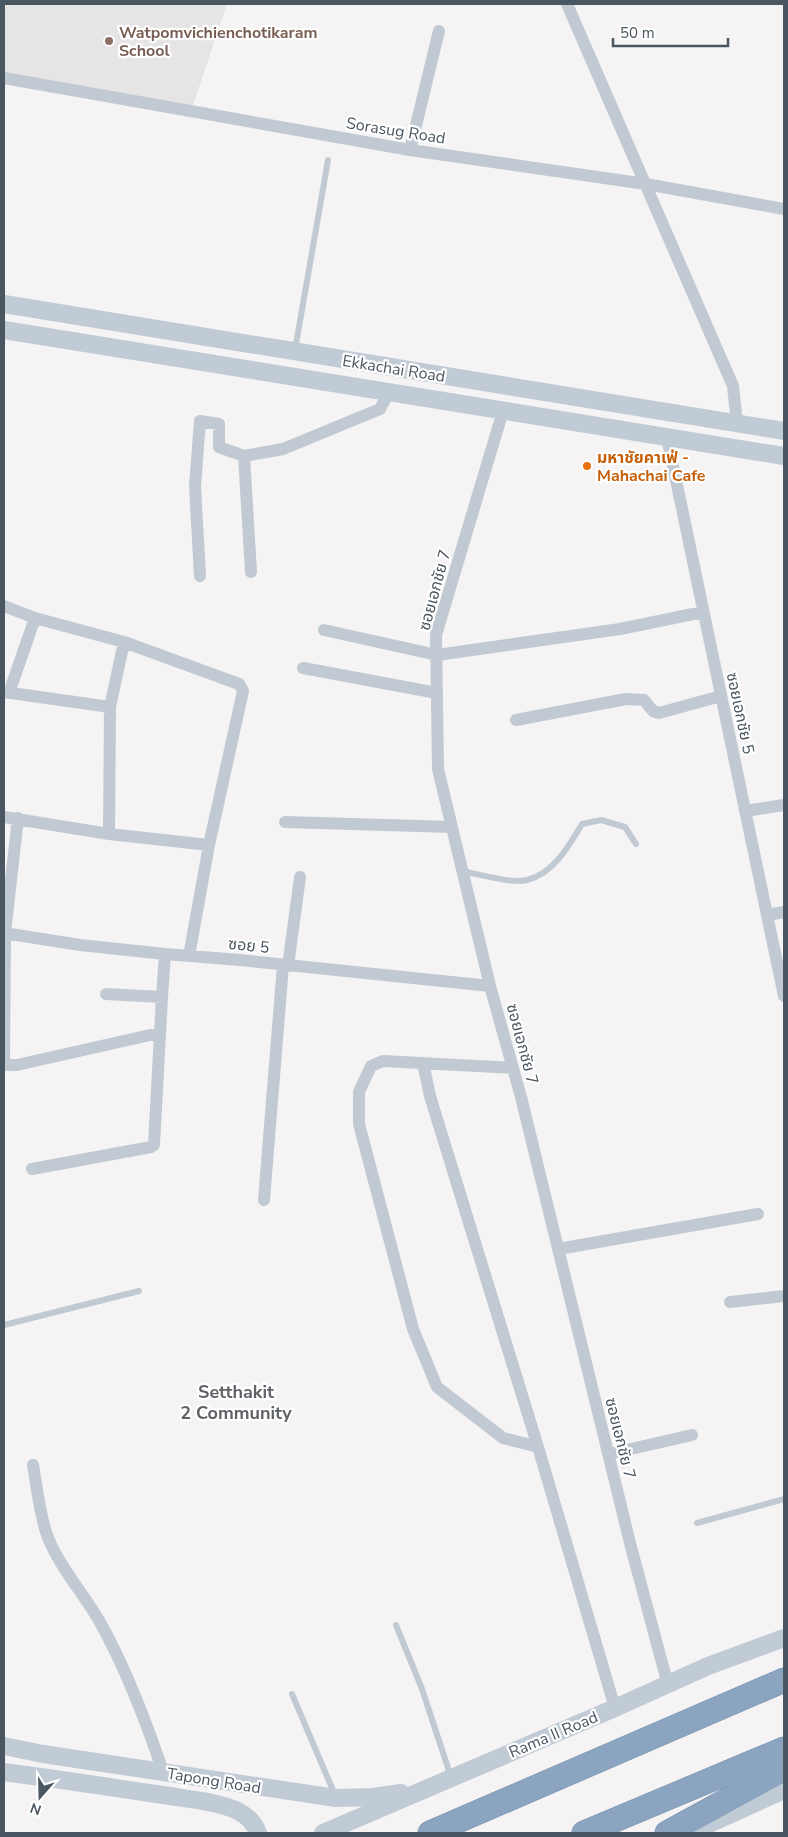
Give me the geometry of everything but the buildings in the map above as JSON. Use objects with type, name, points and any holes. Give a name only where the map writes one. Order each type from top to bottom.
[{"type":"highway","points":[[430,1833],[784,1680]]},
{"type":"highway","points":[[584,1833],[784,1749]]},
{"type":"highway","points":[[667,1833],[784,1769]]},
{"type":"main road","name":"Ekkachai Road","points":[[4,304],[784,431]]},
{"type":"main road","name":"Ekkachai Road","points":[[4,330],[784,456]]},
{"type":"main road","name":"Rama II Road","points":[[323,1833],[615,1708],[708,1666],[784,1638]]},
{"type":"main road","name":"Tapong Road","points":[[4,1746],[43,1754],[284,1792],[336,1798],[373,1797],[425,1789]]},
{"type":"main road","name":"Tapong Road","points":[[4,1772],[217,1805],[238,1812],[256,1827],[258,1833]]},
{"type":"main road","points":[[689,1833],[784,1790]]},
{"type":"street","points":[[567,4],[733,386],[737,424]]},
{"type":"street","points":[[410,150],[439,31]]},
{"type":"street","name":"Sorasug Road","points":[[4,78],[410,150],[646,184],[784,208]]},
{"type":"street","points":[[200,576],[195,486],[200,421],[219,424],[219,446],[244,456],[283,449],[380,409],[390,392]]},
{"type":"street","name":"ซอยเอกชัย 7","points":[[503,410],[436,634],[438,769],[490,986],[513,1068],[608,1454],[668,1685]]},
{"type":"street","name":"ซอยเอกชัย 5","points":[[667,437],[784,996]]},
{"type":"street","points":[[244,456],[251,572]]},
{"type":"street","points":[[4,606],[35,618],[124,642],[239,684],[242,687],[243,691],[209,845],[189,956]]},
{"type":"street","points":[[324,630],[436,655],[620,629],[703,612]]},
{"type":"street","points":[[35,618],[6,693],[110,707]]},
{"type":"street","points":[[110,834],[110,707],[124,642]]},
{"type":"street","points":[[303,668],[437,693]]},
{"type":"street","points":[[516,720],[626,699],[644,700],[654,711],[659,713],[721,696]]},
{"type":"street","points":[[745,811],[784,805]]},
{"type":"street","points":[[4,816],[110,834],[209,845]]},
{"type":"street","points":[[18,818],[4,933],[4,1060],[8,1065],[17,1065],[159,1033]]},
{"type":"street","points":[[285,822],[452,827]]},
{"type":"street","points":[[264,1200],[286,966],[300,877]]},
{"type":"street","points":[[767,915],[784,912]]},
{"type":"street","name":"ซอย 5","points":[[4,933],[80,945],[490,986]]},
{"type":"street","points":[[32,1169],[151,1147],[154,1144],[165,954]]},
{"type":"street","points":[[106,994],[162,997]]},
{"type":"street","points":[[513,1068],[383,1061],[371,1066],[359,1092],[359,1124],[413,1329],[437,1387],[503,1438],[538,1446]]},
{"type":"street","points":[[423,1063],[430,1096],[538,1446],[615,1708]]},
{"type":"street","points":[[558,1249],[758,1214]]},
{"type":"street","points":[[730,1302],[784,1296]]},
{"type":"street","points":[[608,1454],[692,1435]]},
{"type":"street","points":[[33,1464],[47,1533],[57,1555],[100,1624],[122,1668],[145,1719],[163,1772]]},
{"type":"lane","points":[[295,352],[328,160]]},
{"type":"lane","points":[[462,870],[498,878],[526,881],[547,872],[570,844],[582,824],[601,820],[625,827],[636,844]]},
{"type":"lane","points":[[4,1324],[139,1291]]},
{"type":"lane","points":[[697,1523],[784,1499]]},
{"type":"lane","points":[[396,1625],[422,1690],[451,1778]]},
{"type":"lane","points":[[292,1694],[336,1798]]},
{"type":"shaded area","name":"Watpomvichienchotikaram School","points":[[4,4],[227,4],[191,111],[4,78]]},
{"type":"place","name":"Watpomvichienchotikaram School","points":[[109,41]]},
{"type":"place","name":"มหาชัยคาเฟ่ - Mahachai Cafe","points":[[587,466]]},
{"type":"district","name":"Setthakit 2 Community","points":[[236,1402]]}]
